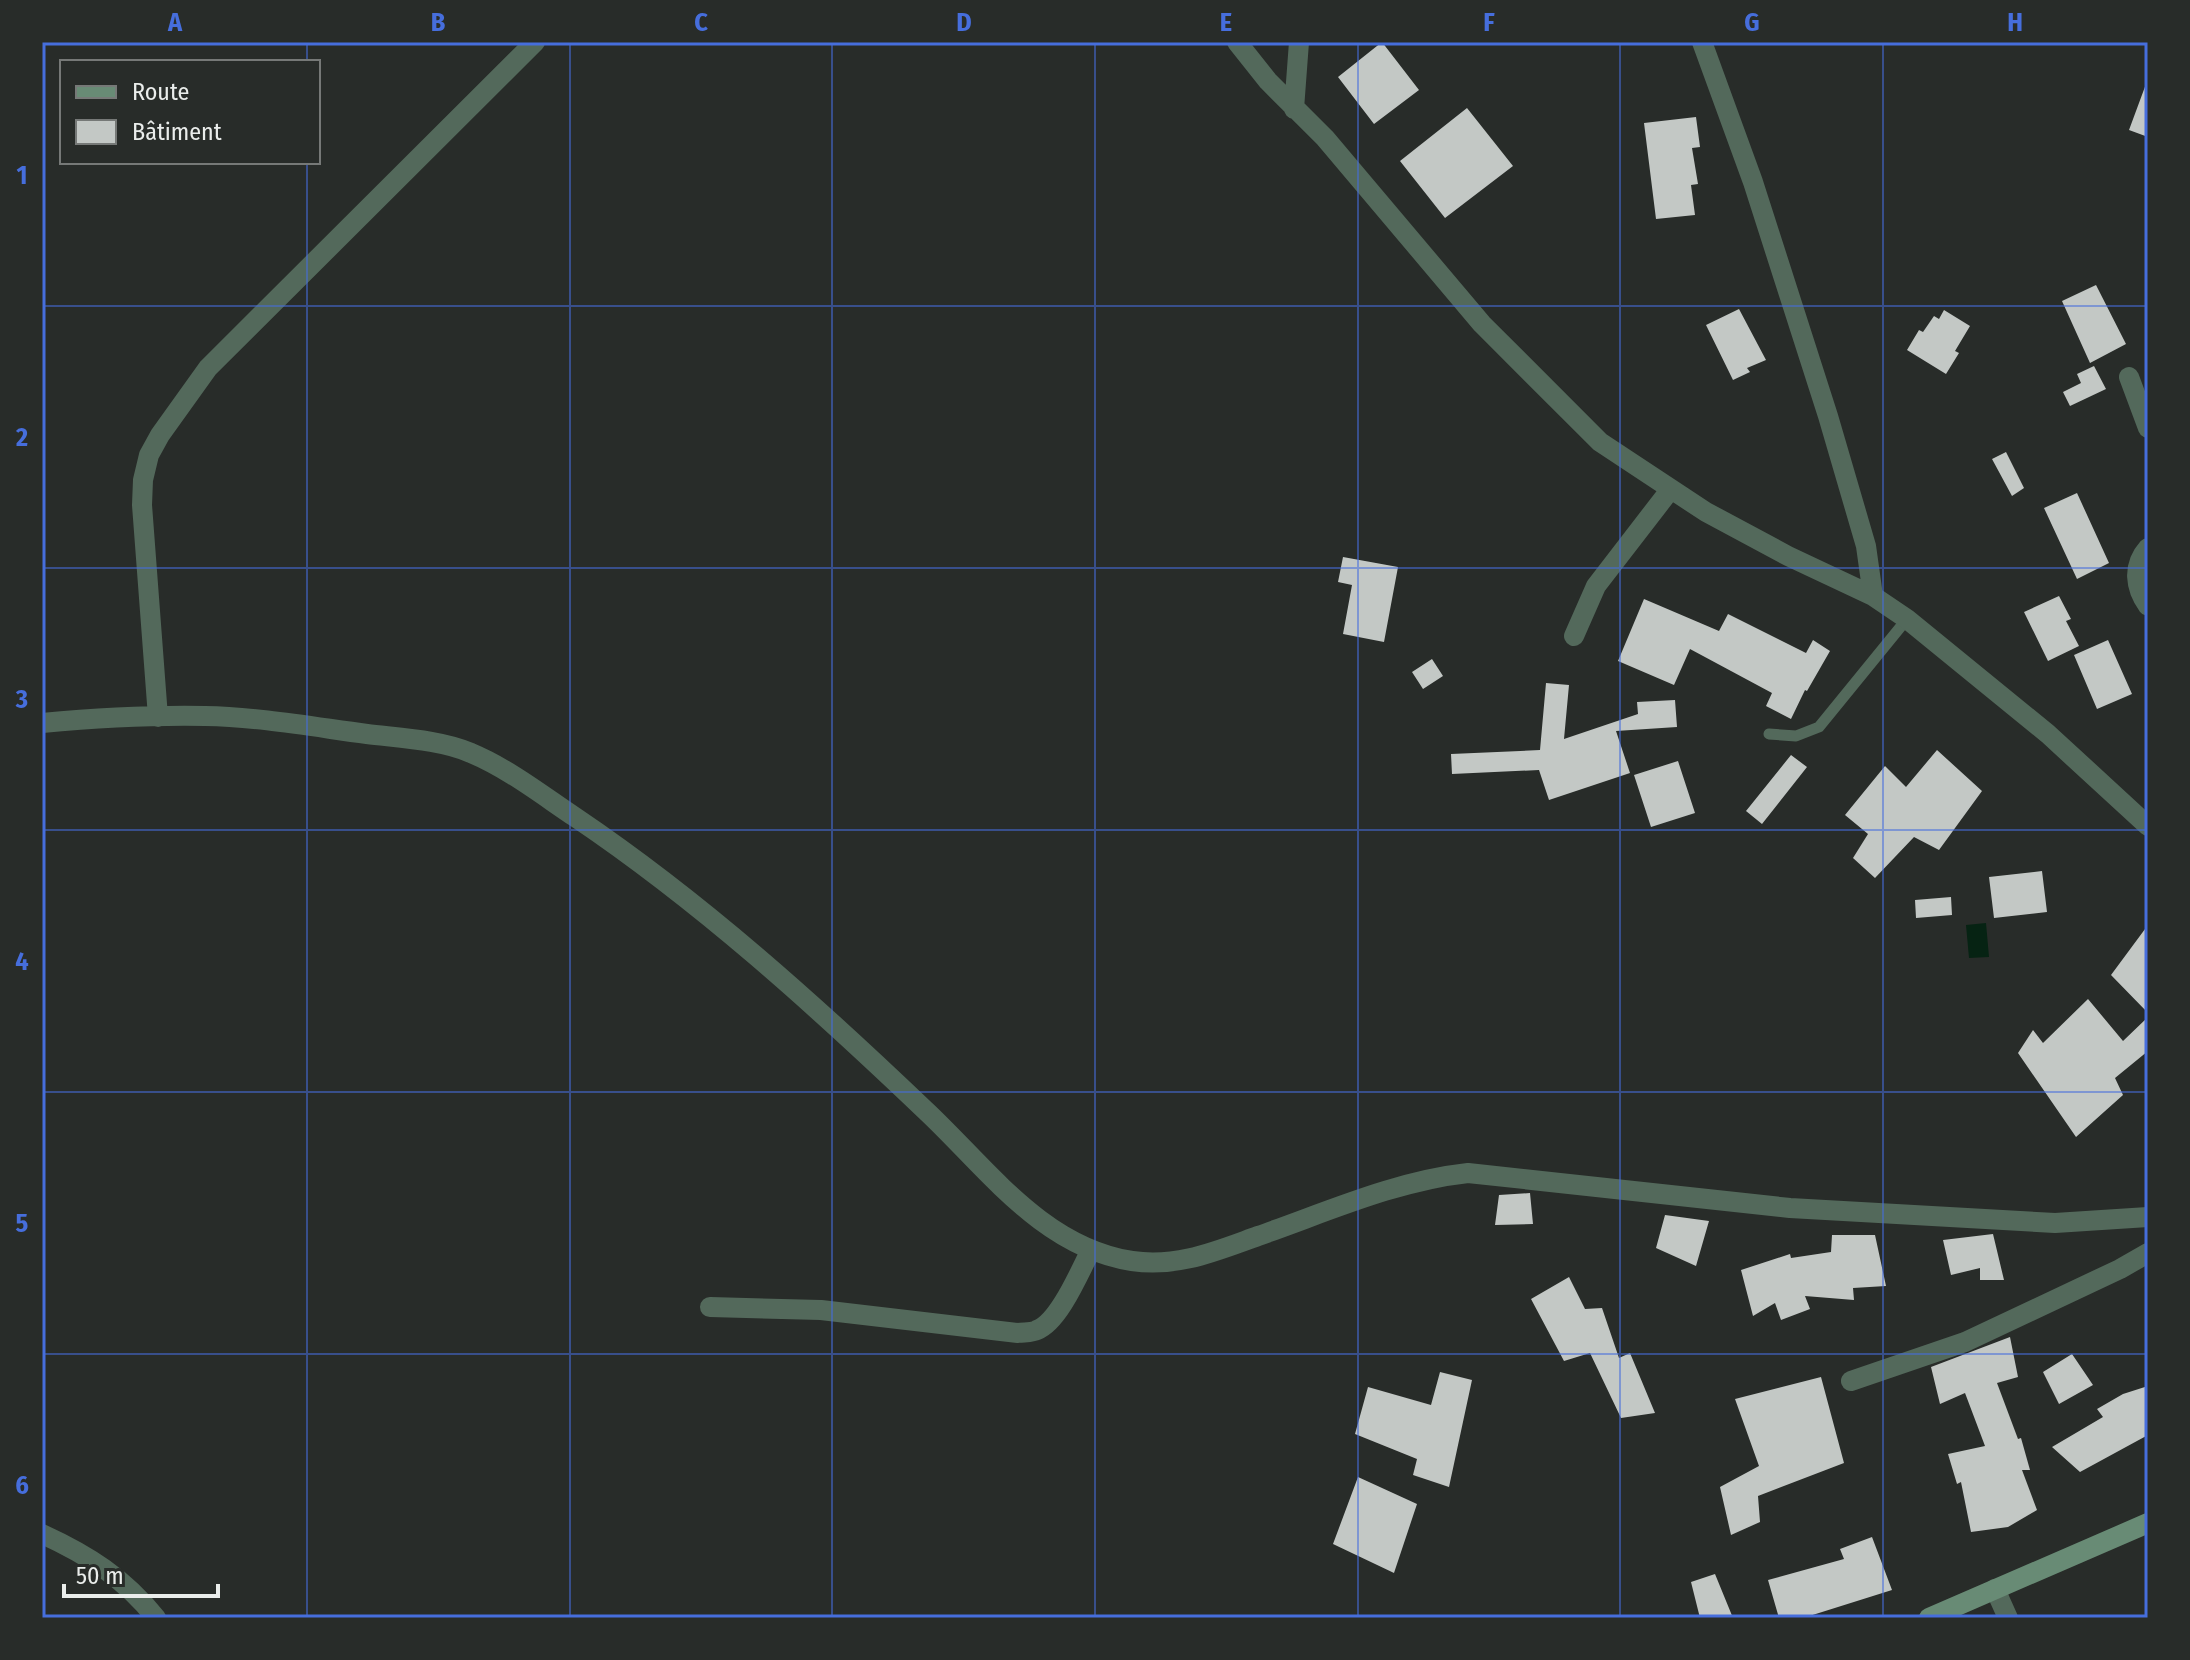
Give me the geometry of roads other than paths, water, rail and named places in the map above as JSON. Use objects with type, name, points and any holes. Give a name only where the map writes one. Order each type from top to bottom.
[{"type":"main road","points":[[1929,1618],[2148,1523]]},
{"type":"street","points":[[158,717],[142,505],[143,480],[149,455],[160,435],[208,368],[535,42]]},
{"type":"street","points":[[1237,42],[1256,68],[1325,138],[1482,324],[1600,442],[1670,490],[1788,556],[1873,596],[1907,619],[2048,734],[2148,826]]},
{"type":"street","points":[[1294,109],[1299,42]]},
{"type":"street","points":[[1702,42],[1753,182],[1814,372],[1866,546],[1873,596]]},
{"type":"street","points":[[2129,377],[2148,428]]},
{"type":"street","points":[[1574,636],[1596,586],[1670,490]]},
{"type":"street","points":[[2148,548],[2140,557],[2136,580],[2148,606]]},
{"type":"street","points":[[42,723],[207,716],[408,739],[468,751],[509,773],[686,896],[926,1111],[1024,1209],[1065,1237],[1091,1250],[1134,1262],[1188,1261],[1376,1193],[1468,1173],[1790,1208],[2055,1223],[2148,1217]]},
{"type":"street","points":[[710,1307],[821,1310],[1018,1333],[1038,1330],[1049,1322],[1091,1250]]},
{"type":"street","points":[[1851,1381],[1965,1342],[2148,1253]]},
{"type":"street","points":[[42,1534],[71,1547],[110,1573],[135,1592],[156,1618]]},
{"type":"street","points":[[1995,1589],[2008,1618]]},
{"type":"lane","points":[[1769,734],[1796,736],[1819,727],[1907,619]]}]
